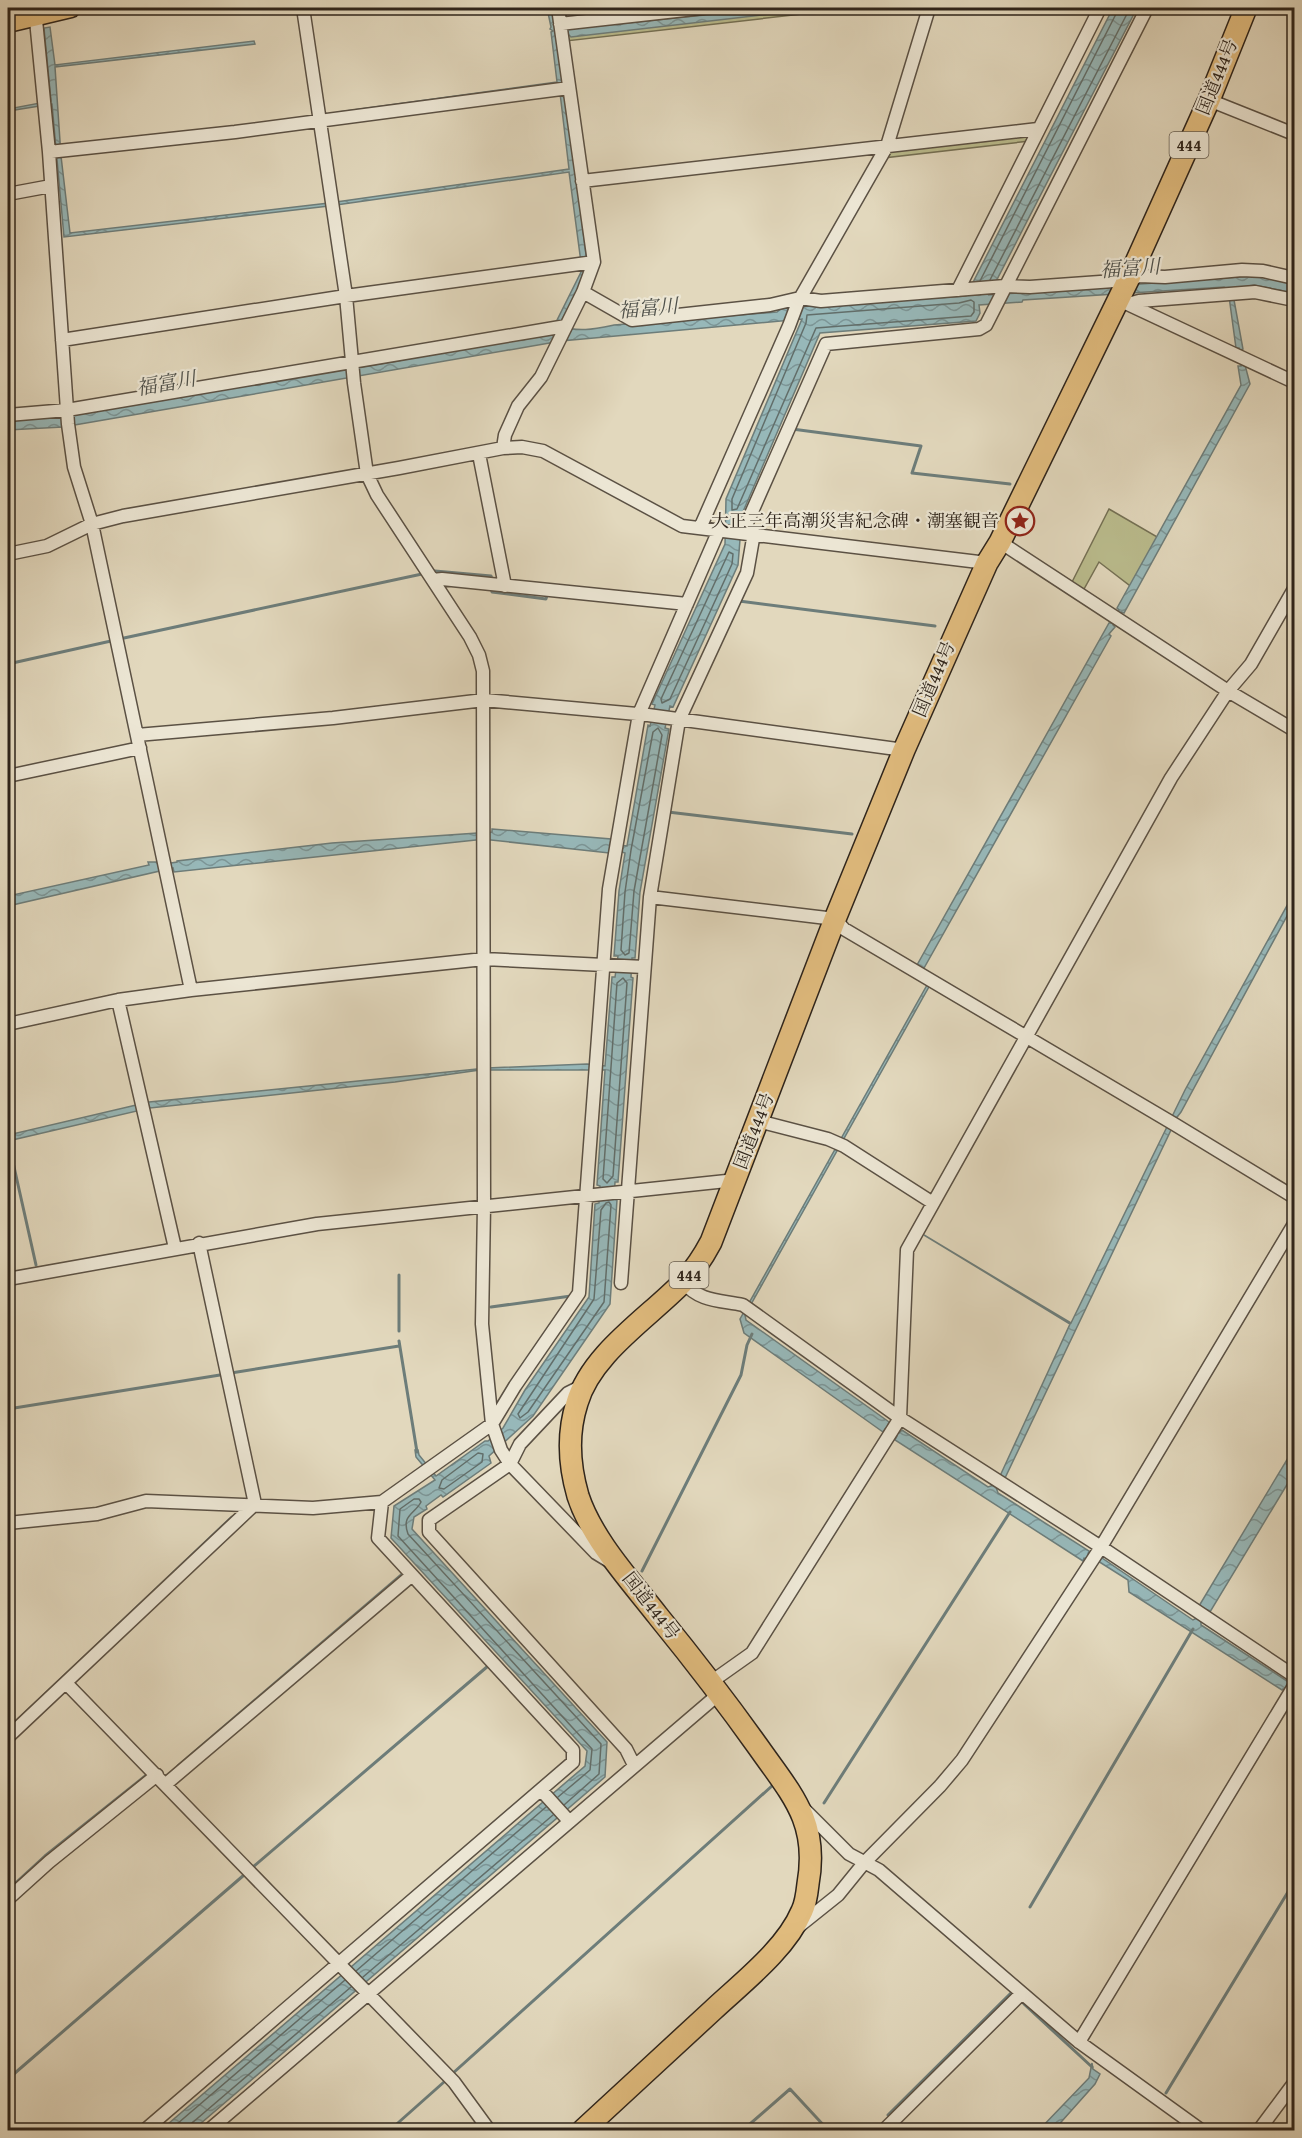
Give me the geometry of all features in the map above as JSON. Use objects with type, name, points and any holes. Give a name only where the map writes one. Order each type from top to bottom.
[{"type":"highway","name":"国道444号","points":[[583,2130],[760,1966],[788,1935],[803,1910],[812,1865],[806,1824],[789,1787],[622,1570],[590,1523],[579,1497],[571,1467],[570,1437],[577,1403],[584,1385],[613,1347],[683,1282],[700,1262],[711,1242],[835,919],[904,750],[987,563],[1000,542],[1123,302],[1128,280],[1209,100],[1246,8]]},
{"type":"main road","points":[[8,23],[36,12],[71,8]]},
{"type":"street","points":[[303,8],[346,296],[354,383],[367,474],[377,495],[470,637],[483,670],[484,1206],[482,1324],[492,1424],[507,1459],[596,1553],[622,1570]]},
{"type":"street","points":[[503,448],[505,435],[518,406],[542,377],[556,346],[560,328],[583,292],[586,263],[582,181],[558,8]]},
{"type":"street","points":[[561,31],[703,8]]},
{"type":"street","points":[[700,528],[799,300],[887,146],[929,8]]},
{"type":"street","points":[[961,290],[1038,129],[1100,8]]},
{"type":"street","points":[[621,1283],[624,1192],[639,967],[675,719],[747,573],[749,533],[826,344],[979,329],[986,325],[1002,288],[1147,8]]},
{"type":"street","points":[[36,12],[44,103],[56,152],[51,186],[68,416],[74,467],[92,524],[191,990]]},
{"type":"street","points":[[56,152],[569,88]]},
{"type":"street","points":[[1209,100],[1294,134]]},
{"type":"street","points":[[582,181],[1038,129]]},
{"type":"street","points":[[8,194],[51,186]]},
{"type":"street","points":[[62,340],[346,296],[586,263]]},
{"type":"street","points":[[583,292],[632,320],[799,300],[821,301],[1030,287],[1128,280],[1139,276],[1166,277],[1242,270],[1263,271],[1294,278]]},
{"type":"street","points":[[1123,302],[1265,292],[1294,300]]},
{"type":"street","points":[[1123,302],[1294,382]]},
{"type":"street","points":[[8,415],[68,416],[560,328]]},
{"type":"street","points":[[8,554],[47,546],[92,524],[135,514],[503,448],[522,447],[543,451],[682,526],[987,563]]},
{"type":"street","points":[[479,454],[505,586]]},
{"type":"street","points":[[8,1523],[97,1514],[146,1501],[314,1508],[382,1502],[423,1476],[492,1424],[515,1386],[579,1293],[590,1195],[608,965],[609,889],[644,715],[687,604],[721,530]]},
{"type":"street","points":[[1000,542],[1228,691],[1294,730]]},
{"type":"street","points":[[434,580],[687,604]]},
{"type":"street","points":[[209,2130],[365,1991],[634,1765],[752,1653],[894,1427],[907,1250],[1171,778],[1228,691],[1251,664],[1294,590]]},
{"type":"street","points":[[8,776],[139,742],[484,700],[644,715],[904,750]]},
{"type":"street","points":[[650,897],[835,919],[844,929],[1172,1122],[1294,1197]]},
{"type":"street","points":[[8,1024],[118,1000],[191,990],[484,960],[639,967]]},
{"type":"street","points":[[118,1000],[174,1248]]},
{"type":"street","points":[[758,1121],[839,1144],[933,1203]]},
{"type":"street","points":[[8,1279],[199,1243],[317,1224],[736,1180]]},
{"type":"street","points":[[788,1935],[838,1895],[864,1863],[940,1786],[962,1760],[1096,1554],[1294,1224]]},
{"type":"street","points":[[199,1243],[255,1504]]},
{"type":"street","points":[[683,1282],[688,1289],[713,1302],[747,1308],[894,1427],[998,1481],[1096,1554],[1202,1614],[1294,1676]]},
{"type":"street","points":[[584,1385],[568,1394],[507,1459],[437,1508],[429,1520],[429,1532],[626,1749],[634,1765]]},
{"type":"street","points":[[145,2130],[340,1966],[573,1762],[573,1750],[378,1539],[382,1502]]},
{"type":"street","points":[[8,1737],[255,1504]]},
{"type":"street","points":[[8,1899],[49,1862],[161,1780],[408,1572]]},
{"type":"street","points":[[66,1683],[454,2082],[489,2130]]},
{"type":"street","points":[[1079,2042],[1292,1691]]},
{"type":"street","points":[[541,1790],[569,1821]]},
{"type":"street","points":[[797,1802],[849,1854],[879,1870],[1079,2042],[1201,2130]]},
{"type":"street","points":[[884,2130],[1021,1994]]},
{"type":"street","points":[[1259,2130],[1294,2083]]},
{"type":"green space","points":[[732,8],[855,8],[566,41],[567,26]]},
{"type":"green space","points":[[1032,133],[1030,141],[883,158],[887,150]]},
{"type":"green space","points":[[1109,509],[1159,538],[1133,588],[1099,562],[1084,589],[1071,584]]},
{"type":"water","points":[[547,8],[554,8],[557,29],[555,30],[558,34],[568,33],[568,29],[773,8],[822,8],[559,37],[586,255],[583,259],[588,271],[559,325],[586,330],[614,325],[777,312],[782,308],[966,296],[1113,8],[1137,8],[989,295],[1252,276],[1269,277],[1294,283],[1294,293],[1254,285],[1232,289],[1243,349],[1241,350],[1250,384],[1124,613],[1121,612],[1113,625],[1115,627],[1109,634],[1111,636],[922,968],[930,985],[745,1315],[746,1320],[889,1422],[888,1425],[899,1433],[902,1430],[988,1487],[994,1485],[1070,1324],[924,1235],[1071,1323],[1185,1090],[1294,893],[1294,903],[1181,1112],[1171,1125],[1171,1130],[1005,1478],[1003,1477],[996,1487],[998,1493],[1089,1551],[1088,1554],[1099,1556],[1193,1620],[1203,1608],[1199,1606],[1294,1448],[1294,1473],[1210,1612],[1207,1610],[1201,1620],[1201,1625],[1287,1681],[1294,1688],[1294,1697],[1129,1592],[1128,1580],[1098,1561],[1084,1558],[1083,1561],[895,1440],[897,1436],[885,1429],[883,1432],[744,1333],[740,1319],[927,985],[917,965],[1109,623],[1119,610],[1117,608],[1241,385],[1238,366],[1241,366],[1239,348],[1236,348],[1228,289],[1224,287],[979,305],[980,313],[976,321],[820,333],[742,514],[738,565],[673,707],[670,706],[665,728],[669,729],[640,892],[635,958],[632,958],[631,977],[633,978],[618,1182],[615,1182],[614,1199],[617,1200],[610,1304],[533,1416],[489,1456],[491,1463],[443,1497],[441,1495],[426,1506],[427,1509],[414,1517],[412,1529],[607,1742],[605,1777],[193,2130],[161,2130],[585,1766],[587,1751],[391,1538],[394,1506],[435,1480],[416,1457],[415,1450],[418,1450],[419,1455],[436,1476],[488,1441],[503,1428],[525,1390],[589,1297],[595,1204],[599,1203],[600,1186],[597,1185],[605,1070],[480,1070],[395,1082],[150,1108],[149,1106],[137,1109],[137,1111],[8,1141],[8,1135],[149,1102],[487,1068],[587,1064],[605,1066],[612,977],[615,977],[618,956],[614,956],[619,891],[625,853],[619,851],[620,845],[627,846],[648,725],[650,726],[655,705],[652,704],[725,544],[726,499],[802,319],[561,341],[63,427],[8,430],[8,420],[71,414],[398,361],[555,324],[582,270],[569,172],[329,206],[64,237],[52,104],[8,111],[8,109],[51,101],[44,28],[50,27],[55,65],[254,41],[255,44],[55,67],[61,156],[70,233],[329,203],[569,169],[557,83],[338,112],[557,82],[551,32],[553,31],[550,29]]},
{"type":"water","points":[[492,829],[611,839],[609,853],[476,840],[174,872],[173,868],[8,906],[8,896],[149,865],[148,862],[158,862],[159,865],[332,843],[492,832]]},
{"type":"water","points":[[1092,2063],[1093,2069],[1100,2074],[1095,2084],[1054,2130],[1039,2130],[1089,2078]]},
{"type":"waterway","points":[[792,429],[921,446],[912,473],[1010,484]]},
{"type":"waterway","points":[[435,571],[491,576],[492,579]]},
{"type":"waterway","points":[[124,638],[422,574]]},
{"type":"waterway","points":[[491,588],[492,592],[546,599],[549,595]]},
{"type":"waterway","points":[[739,601],[935,626]]},
{"type":"waterway","points":[[8,664],[111,641]]},
{"type":"waterway","points":[[668,812],[852,834]]},
{"type":"waterway","points":[[8,1140],[36,1265]]},
{"type":"waterway","points":[[399,1275],[399,1331]]},
{"type":"waterway","points":[[491,1307],[571,1296]]},
{"type":"waterway","points":[[642,1571],[741,1375],[747,1345],[752,1334]]},
{"type":"waterway","points":[[399,1341],[417,1452]]},
{"type":"waterway","points":[[231,1373],[399,1346]]},
{"type":"waterway","points":[[8,1409],[220,1375]]},
{"type":"waterway","points":[[824,1803],[1010,1512]]},
{"type":"waterway","points":[[8,1729],[232,1517]]},
{"type":"waterway","points":[[178,1766],[406,1571]]},
{"type":"waterway","points":[[1030,1907],[1193,1629]]},
{"type":"waterway","points":[[253,1867],[488,1666]]},
{"type":"waterway","points":[[8,1890],[45,1856],[149,1773]]},
{"type":"waterway","points":[[452,2074],[773,1785]]},
{"type":"waterway","points":[[8,2079],[244,1875]]},
{"type":"waterway","points":[[1166,2093],[1294,1882]]},
{"type":"waterway","points":[[888,2115],[1011,1993]]},
{"type":"waterway","points":[[1024,2004],[1092,2067]]},
{"type":"waterway","points":[[390,2130],[444,2082]]},
{"type":"waterway","points":[[743,2130],[790,2089],[828,2130]]},
{"type":"place","name":"大正三年高潮災害紀念碑・潮塞観音","points":[[1020,521]]},
{"type":"water label","name":"福富川","points":[[1130,268]]},
{"type":"water label","name":"福富川","points":[[648,308]]},
{"type":"water label","name":"福富川","points":[[166,383]]}]
